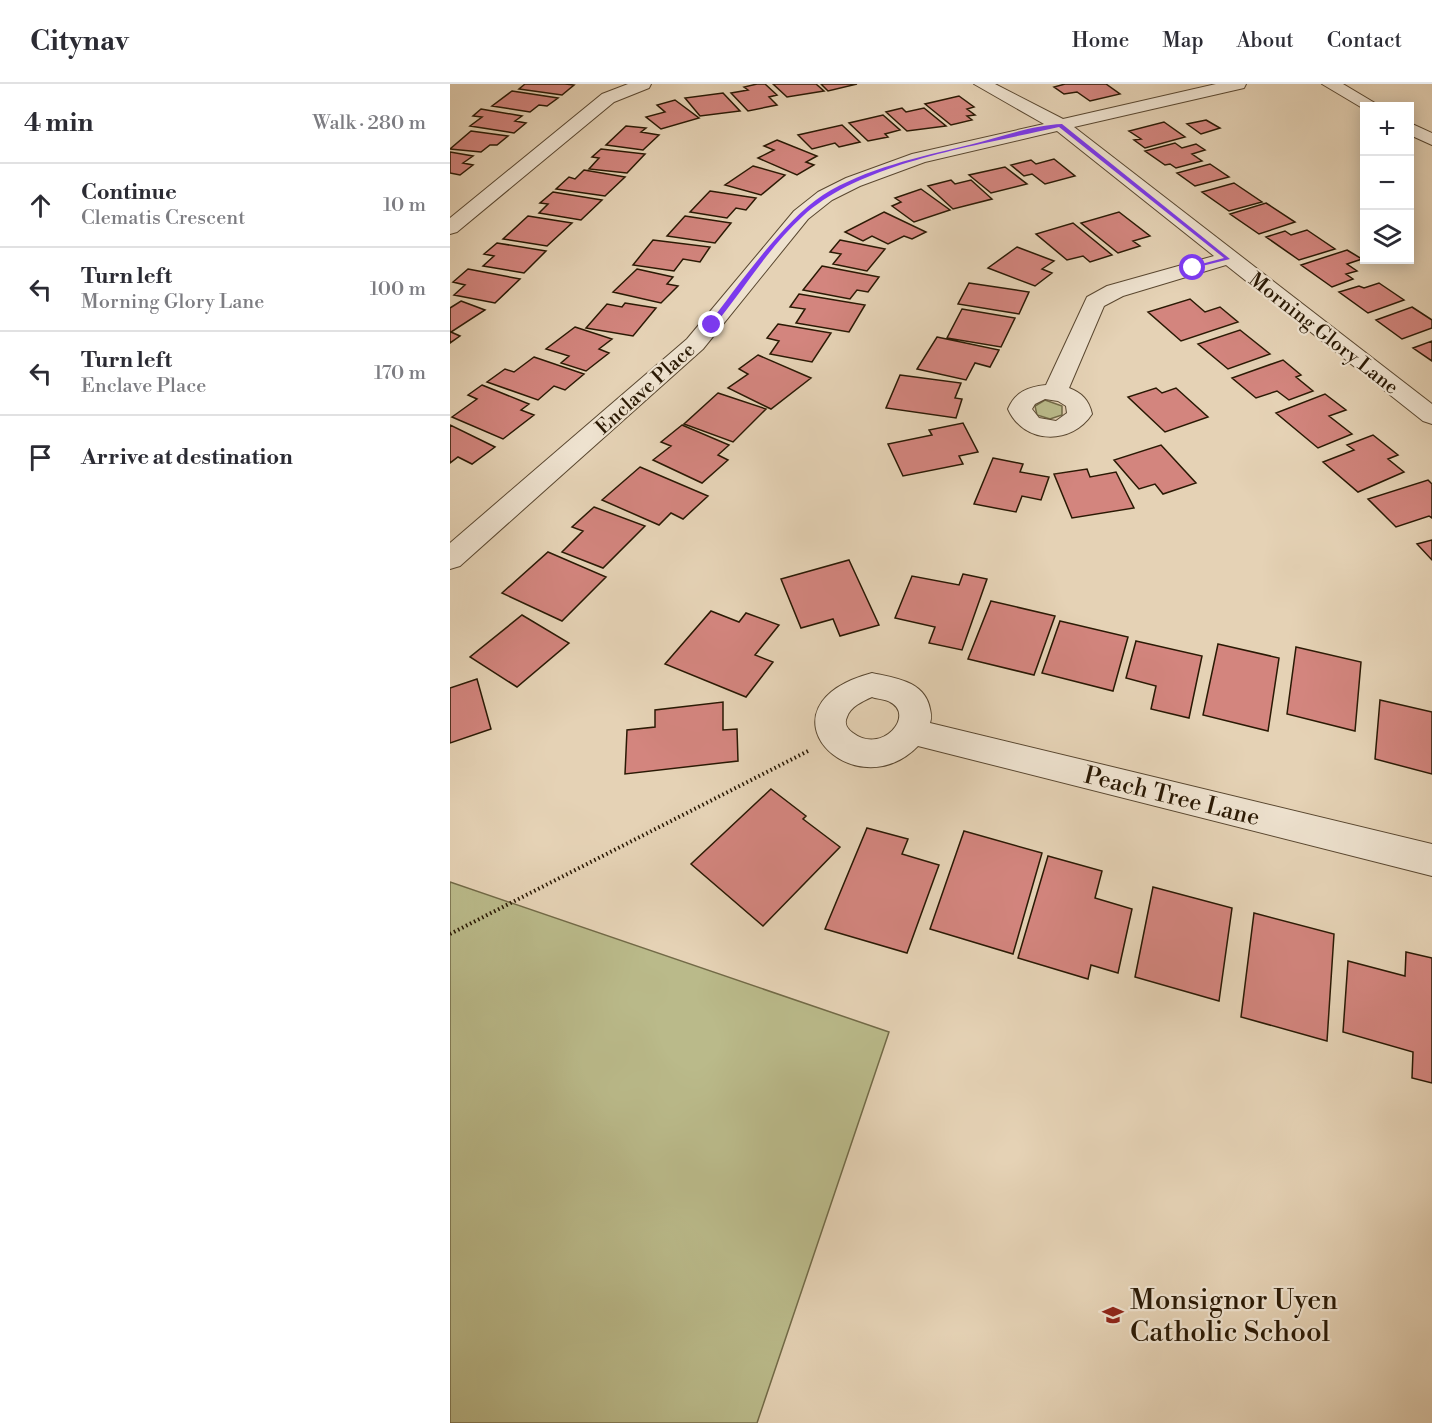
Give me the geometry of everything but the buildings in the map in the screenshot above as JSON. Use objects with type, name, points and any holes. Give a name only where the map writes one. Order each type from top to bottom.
[{"type":"street","points":[[450,228],[608,98],[642,84]]},
{"type":"street","name":"Morning Glory Lane","points":[[982,84],[1060,125],[1432,416]]},
{"type":"street","name":"Enclave Place","points":[[450,559],[683,356],[795,221],[825,196],[881,170],[909,161],[1238,84]]},
{"type":"street","points":[[1330,84],[1364,102]]},
{"type":"street","points":[[1414,130],[1432,140]]},
{"type":"street","points":[[1055,392],[1095,302],[1115,291],[1228,258]]},
{"type":"street","points":[[872,685],[899,690],[909,698],[915,708],[916,720],[913,732],[895,749],[875,753],[855,751],[835,737],[831,726],[831,714],[836,703],[858,687],[872,685]]},
{"type":"street","name":"Peach Tree Lane","points":[[913,732],[1432,860]]},
{"type":"path","points":[[450,934],[835,737]]},
{"type":"green space","points":[[1045,400],[1062,406],[1062,415],[1050,419],[1037,415],[1035,406]]},
{"type":"green space","points":[[450,882],[889,1032],[757,1423],[450,1423]]},
{"type":"place","name":"Monsignor Uyen Catholic School","points":[[1113,1315]]},
{"type":"route","points":[[712,325],[783,234],[801,215],[825,196],[881,170],[919,158],[1060,125],[1228,258],[1193,268]]}]
